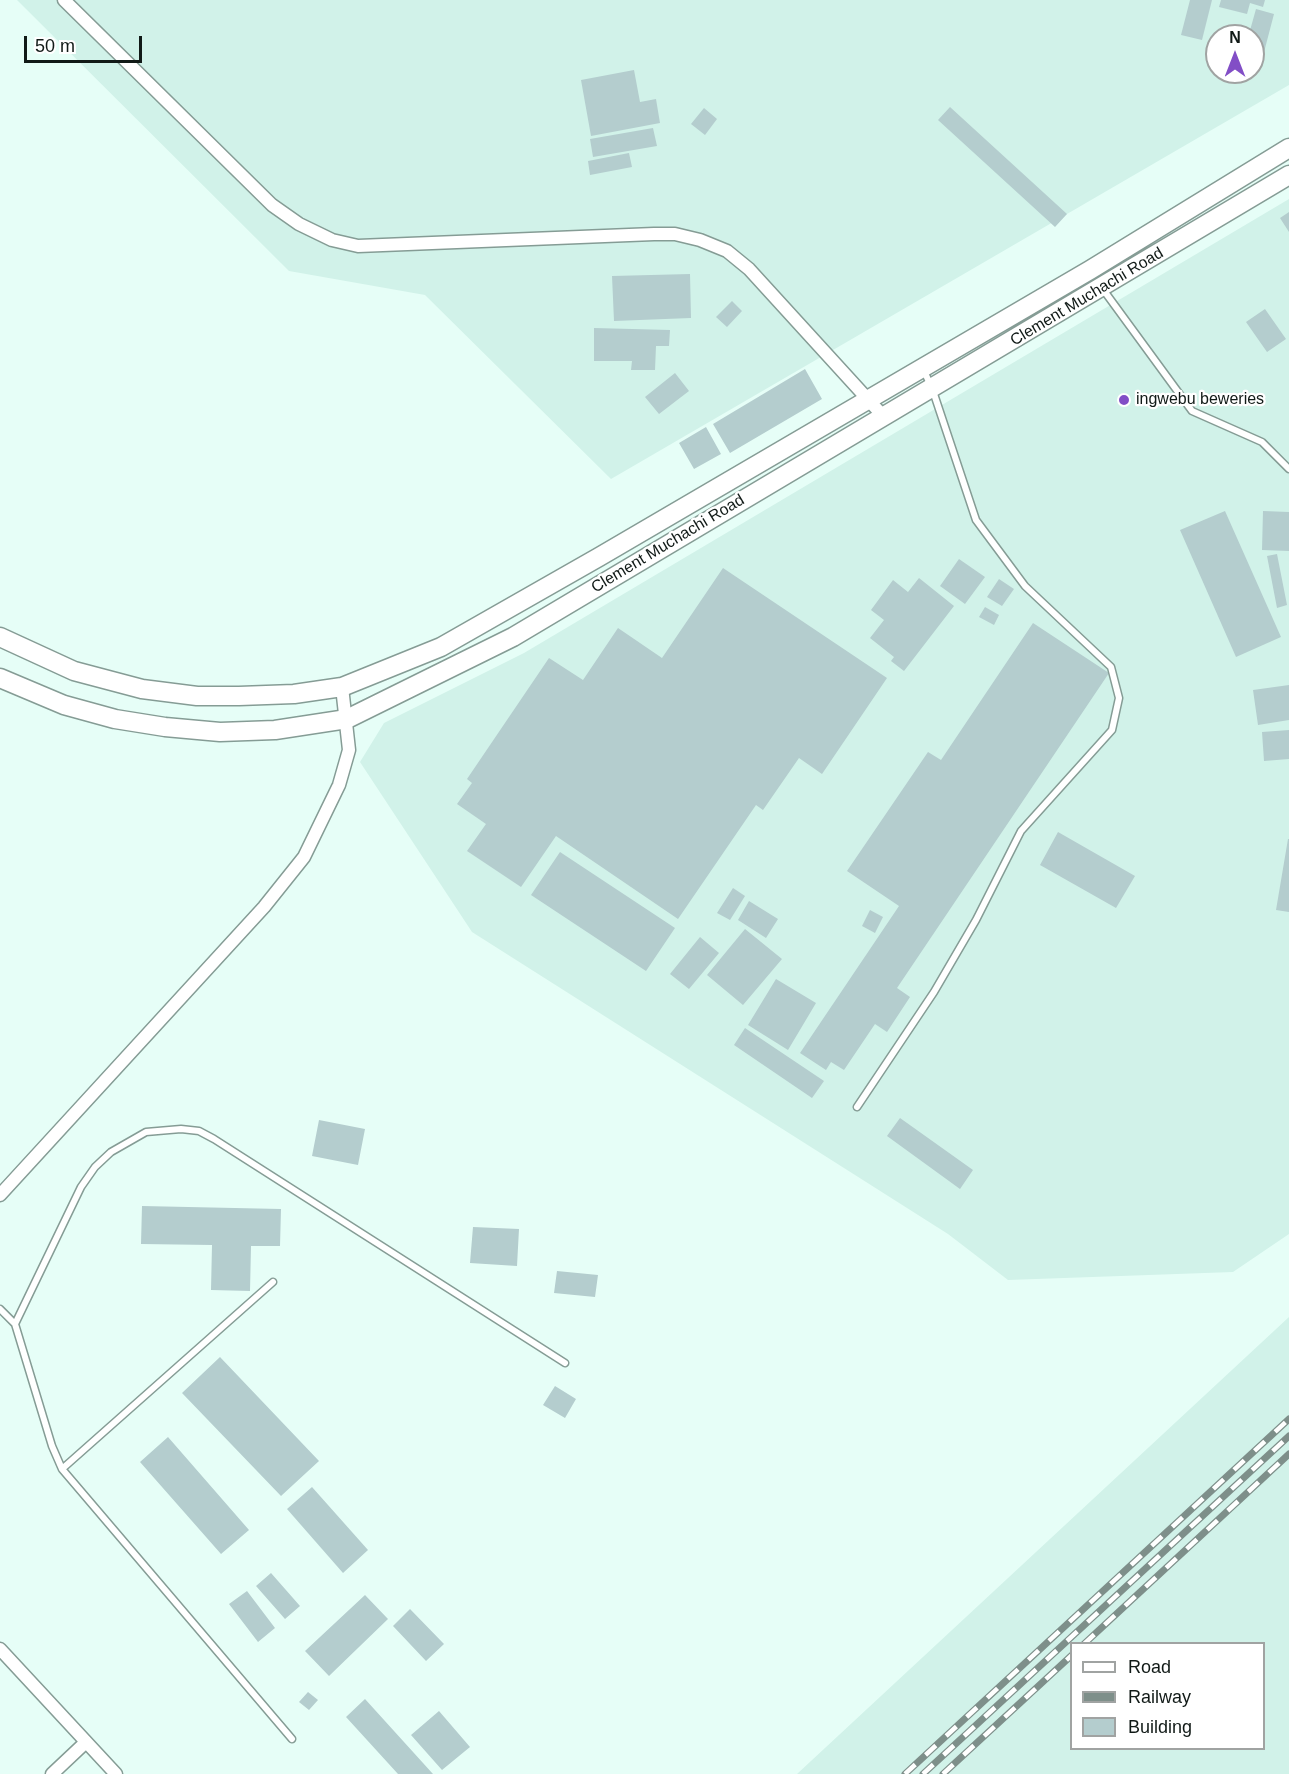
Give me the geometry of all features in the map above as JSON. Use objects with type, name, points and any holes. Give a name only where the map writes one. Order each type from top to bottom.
[{"type":"main road","name":"Clement Muchachi Road","points":[[0,637],[74,671],[142,689],[197,696],[228,696],[294,694],[342,687],[441,647],[1090,270],[1289,148]]},
{"type":"main road","name":"Clement Muchachi Road","points":[[0,678],[64,705],[115,718],[165,727],[220,732],[275,730],[347,719],[513,637],[1103,289],[1289,176]]},
{"type":"street","points":[[64,0],[272,205],[309,230],[358,246],[654,234],[675,234],[700,240],[727,251],[749,269],[884,417]]},
{"type":"street","points":[[0,1195],[264,907],[304,857],[339,785],[349,750],[342,687]]},
{"type":"street","points":[[0,1649],[116,1774]]},
{"type":"street","points":[[52,1774],[86,1742]]},
{"type":"lane","points":[[1090,270],[1192,411],[1262,442],[1289,469]]},
{"type":"lane","points":[[857,1107],[934,992],[976,920],[1021,831],[1112,730],[1119,698],[1111,667],[1025,586],[976,520],[932,388],[923,368]]},
{"type":"lane","points":[[15,1324],[81,1187],[95,1167],[111,1152],[146,1132],[181,1129],[199,1131],[214,1139],[565,1363]]},
{"type":"lane","points":[[63,1469],[273,1282]]},
{"type":"lane","points":[[0,1309],[15,1324],[52,1446],[63,1469],[292,1739]]},
{"type":"shaded area","points":[[17,0],[1289,0],[1289,85],[611,479],[425,295],[289,271]]},
{"type":"shaded area","points":[[1289,199],[1289,1234],[1233,1272],[1008,1280],[948,1234],[472,932],[360,762],[384,723],[524,653]]},
{"type":"shaded area","points":[[1289,1317],[1289,1774],[797,1774]]},
{"type":"building","points":[[1190,0],[1212,0],[1202,40],[1181,35]]},
{"type":"building","points":[[1221,0],[1265,0],[1263,7],[1250,3],[1247,14],[1219,7]]},
{"type":"building","points":[[1256,9],[1274,14],[1265,48],[1265,24],[1252,24]]},
{"type":"building","points":[[634,70],[640,102],[656,99],[660,123],[591,136],[581,80]]},
{"type":"building","points":[[950,107],[1067,214],[1055,227],[938,120]]},
{"type":"building","points":[[704,108],[717,119],[705,135],[691,124]]},
{"type":"building","points":[[653,128],[657,146],[593,157],[590,139]]},
{"type":"building","points":[[629,153],[632,167],[590,175],[588,161]]},
{"type":"building","points":[[1289,212],[1289,232],[1280,218]]},
{"type":"building","points":[[690,274],[691,318],[614,321],[612,276]]},
{"type":"building","points":[[732,301],[742,311],[727,327],[716,317]]},
{"type":"building","points":[[1265,309],[1286,339],[1267,352],[1246,322]]},
{"type":"building","points":[[594,328],[670,330],[669,346],[656,346],[655,370],[631,370],[632,361],[594,361]]},
{"type":"building","points":[[805,369],[822,399],[730,453],[713,424]]},
{"type":"building","points":[[675,373],[689,391],[659,414],[645,397]]},
{"type":"building","points":[[706,427],[721,454],[694,469],[679,443]]},
{"type":"building","points":[[1225,511],[1281,637],[1236,657],[1180,530]]},
{"type":"building","points":[[1263,511],[1289,512],[1289,551],[1262,550]]},
{"type":"building","points":[[1277,554],[1287,605],[1277,608],[1267,556]]},
{"type":"building","points":[[959,559],[985,577],[965,604],[940,586]]},
{"type":"building","points":[[723,568],[887,678],[822,774],[799,758],[763,810],[756,805],[678,919],[556,836],[521,887],[467,851],[486,824],[457,804],[472,783],[467,779],[549,658],[583,680],[618,628],[662,658]]},
{"type":"building","points":[[919,578],[954,606],[904,671],[891,661],[894,657],[870,638],[884,620],[871,610],[893,580],[908,592]]},
{"type":"building","points":[[999,579],[1014,589],[1002,606],[987,597]]},
{"type":"building","points":[[985,607],[999,615],[994,625],[979,617]]},
{"type":"building","points":[[1033,623],[1109,673],[897,988],[910,997],[887,1032],[875,1024],[844,1070],[831,1062],[826,1070],[800,1053],[899,906],[847,871],[928,752],[941,760]]},
{"type":"building","points":[[1289,685],[1289,720],[1258,725],[1253,690]]},
{"type":"building","points":[[1289,730],[1289,759],[1264,761],[1262,732]]},
{"type":"building","points":[[1058,832],[1135,876],[1116,908],[1040,865]]},
{"type":"building","points":[[1289,839],[1289,912],[1276,910]]},
{"type":"building","points":[[560,852],[675,928],[646,971],[531,895]]},
{"type":"building","points":[[733,888],[745,896],[730,920],[717,913]]},
{"type":"building","points":[[749,901],[778,919],[766,938],[738,920]]},
{"type":"building","points":[[870,910],[883,917],[875,933],[862,926]]},
{"type":"building","points":[[745,929],[782,959],[743,1005],[707,975]]},
{"type":"building","points":[[700,937],[719,953],[689,989],[670,974]]},
{"type":"building","points":[[776,979],[816,1003],[788,1050],[748,1025]]},
{"type":"building","points":[[745,1028],[824,1081],[812,1098],[734,1045]]},
{"type":"building","points":[[900,1118],[973,1170],[960,1189],[887,1136]]},
{"type":"building","points":[[319,1120],[365,1129],[358,1165],[312,1156]]},
{"type":"building","points":[[142,1206],[281,1209],[280,1246],[251,1246],[250,1291],[211,1290],[212,1245],[141,1244]]},
{"type":"building","points":[[473,1227],[519,1229],[517,1266],[470,1263]]},
{"type":"building","points":[[557,1271],[598,1275],[595,1297],[554,1293]]},
{"type":"building","points":[[220,1357],[319,1461],[281,1496],[182,1393]]},
{"type":"building","points":[[555,1386],[576,1399],[565,1418],[543,1405]]},
{"type":"building","points":[[168,1437],[249,1530],[221,1554],[140,1462]]},
{"type":"building","points":[[312,1487],[368,1550],[343,1573],[287,1509]]},
{"type":"building","points":[[271,1573],[300,1606],[285,1619],[256,1586]]},
{"type":"building","points":[[247,1591],[275,1628],[258,1642],[229,1604]]},
{"type":"building","points":[[365,1595],[388,1619],[329,1676],[305,1651]]},
{"type":"building","points":[[410,1609],[444,1644],[426,1661],[393,1626]]},
{"type":"building","points":[[308,1692],[318,1700],[309,1710],[299,1702]]},
{"type":"building","points":[[365,1699],[433,1774],[398,1774],[346,1717]]},
{"type":"building","points":[[439,1711],[470,1747],[442,1770],[411,1735]]},
{"type":"railway","points":[[905,1774],[1289,1419]]},
{"type":"railway","points":[[923,1774],[1289,1436]]},
{"type":"railway","points":[[1086,1642],[1289,1454]]},
{"type":"railway","points":[[943,1774],[1070,1657]]},
{"type":"place","name":"ingwebu beweries","points":[[1124,400]]}]
